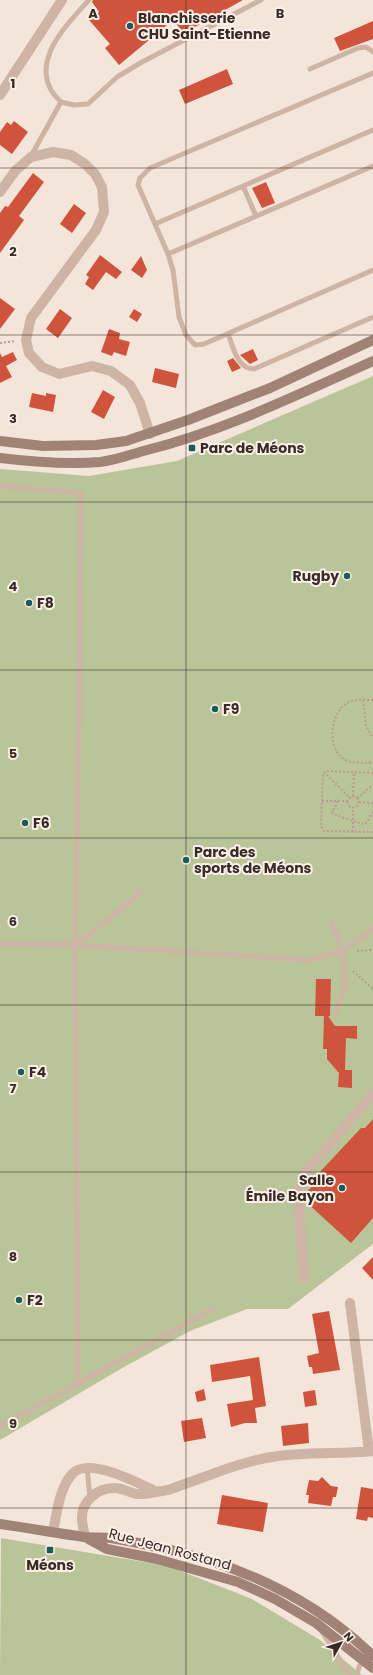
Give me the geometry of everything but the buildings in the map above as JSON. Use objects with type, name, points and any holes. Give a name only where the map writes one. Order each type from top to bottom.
[{"type":"main road","points":[[0,441],[43,446],[96,445],[126,441],[150,434],[270,388],[373,340]]},
{"type":"main road","points":[[0,458],[45,464],[101,462],[164,446],[197,436],[280,402],[373,361]]},
{"type":"main road","points":[[0,1524],[85,1537]]},
{"type":"main road","name":"Rue Jean Rostand","points":[[85,1537],[107,1549],[157,1559],[238,1582],[275,1599],[316,1623],[369,1658]]},
{"type":"main road","name":"Rue Jean Rostand","points":[[85,1537],[113,1538],[158,1547],[212,1561],[262,1580],[312,1607],[361,1644],[373,1668]]},
{"type":"street","points":[[0,95],[62,0]]},
{"type":"street","points":[[0,192],[15,171],[31,157],[53,152],[71,155],[85,164],[95,174],[102,187],[104,212],[96,230],[31,318],[26,340],[29,353],[42,367],[59,374],[92,366],[111,371],[130,385],[140,403],[150,434]]},
{"type":"street","points":[[304,1278],[298,1196],[304,1174],[373,1094]]},
{"type":"street","points":[[85,1537],[82,1518],[90,1497],[101,1490],[115,1487],[131,1494],[144,1494],[168,1490],[244,1463],[278,1456],[371,1451],[350,1303]]},
{"type":"street","points":[[53,1532],[64,1487],[73,1473],[87,1467],[111,1472],[155,1491]]},
{"type":"lane","points":[[89,0],[72,18],[53,45],[48,60],[46,77],[52,91],[61,102],[74,105],[88,104],[117,77],[142,62],[261,0]]},
{"type":"lane","points":[[310,69],[358,48],[366,47],[373,52]]},
{"type":"lane","points":[[373,73],[150,168],[140,178],[138,185],[168,254],[173,270],[179,317],[186,335],[195,345],[204,344],[228,334],[373,270]]},
{"type":"lane","points":[[31,157],[61,102]]},
{"type":"lane","points":[[155,224],[373,130]]},
{"type":"lane","points":[[168,254],[373,166]]},
{"type":"lane","points":[[243,186],[256,216]]},
{"type":"lane","points":[[228,334],[239,361],[243,366],[254,370],[373,318]]},
{"type":"lane","points":[[0,486],[81,493],[75,945],[78,1371],[75,1385]]},
{"type":"lane","points":[[75,945],[131,901],[141,890]]},
{"type":"lane","points":[[331,922],[343,951],[345,984],[336,1014]]},
{"type":"lane","points":[[0,944],[75,945],[310,960],[343,951],[373,928]]},
{"type":"lane","points":[[0,1426],[214,1308]]},
{"type":"lane","points":[[87,1467],[90,1497]]},
{"type":"lane","points":[[316,1623],[350,1675]]},
{"type":"lane","points":[[357,1675],[359,1666],[369,1658]]},
{"type":"path","points":[[0,343],[26,340]]},
{"type":"path","points":[[373,700],[353,700],[340,708],[335,716],[332,728],[333,738],[337,750],[343,758],[349,761],[373,763]]},
{"type":"path","points":[[363,700],[366,726],[373,738]]},
{"type":"path","points":[[324,772],[373,772]]},
{"type":"path","points":[[324,772],[350,798]]},
{"type":"path","points":[[324,772],[322,829],[324,831],[373,832]]},
{"type":"path","points":[[353,796],[354,772]]},
{"type":"path","points":[[357,798],[373,785]]},
{"type":"path","points":[[348,801],[353,796]]},
{"type":"path","points":[[353,796],[357,798],[358,802]]},
{"type":"path","points":[[322,801],[348,801]]},
{"type":"path","points":[[337,801],[332,810],[333,814],[340,815],[346,820],[353,820],[362,824],[366,823],[373,812]]},
{"type":"path","points":[[348,801],[349,805],[353,807]]},
{"type":"path","points":[[358,802],[373,802]]},
{"type":"path","points":[[353,807],[356,806],[358,802]]},
{"type":"path","points":[[353,807],[353,832]]},
{"type":"path","points":[[351,970],[373,989]]},
{"type":"green space","name":"Parc des sports de Méons","points":[[373,376],[373,1244],[288,1309],[247,1309],[190,1331],[124,1367],[0,1440],[0,469],[89,476],[177,461]]},
{"type":"green space","points":[[1,1538],[168,1566],[252,1599],[320,1640],[362,1675],[0,1675]]},
{"type":"place","name":"Blanchisserie CHU Saint-Etienne","points":[[130,26]]},
{"type":"place","name":"Parc de Méons","points":[[192,448]]},
{"type":"place","name":"Rugby","points":[[347,576]]},
{"type":"place","name":"F8","points":[[29,603]]},
{"type":"place","name":"F9","points":[[215,709]]},
{"type":"place","name":"F6","points":[[25,823]]},
{"type":"place","name":"Parc des sports de Méons","points":[[186,860]]},
{"type":"place","name":"F4","points":[[21,1072]]},
{"type":"place","name":"Salle Émile Bayon","points":[[342,1188]]},
{"type":"place","name":"F2","points":[[19,1300]]},
{"type":"place","name":"Méons","points":[[50,1550]]}]
